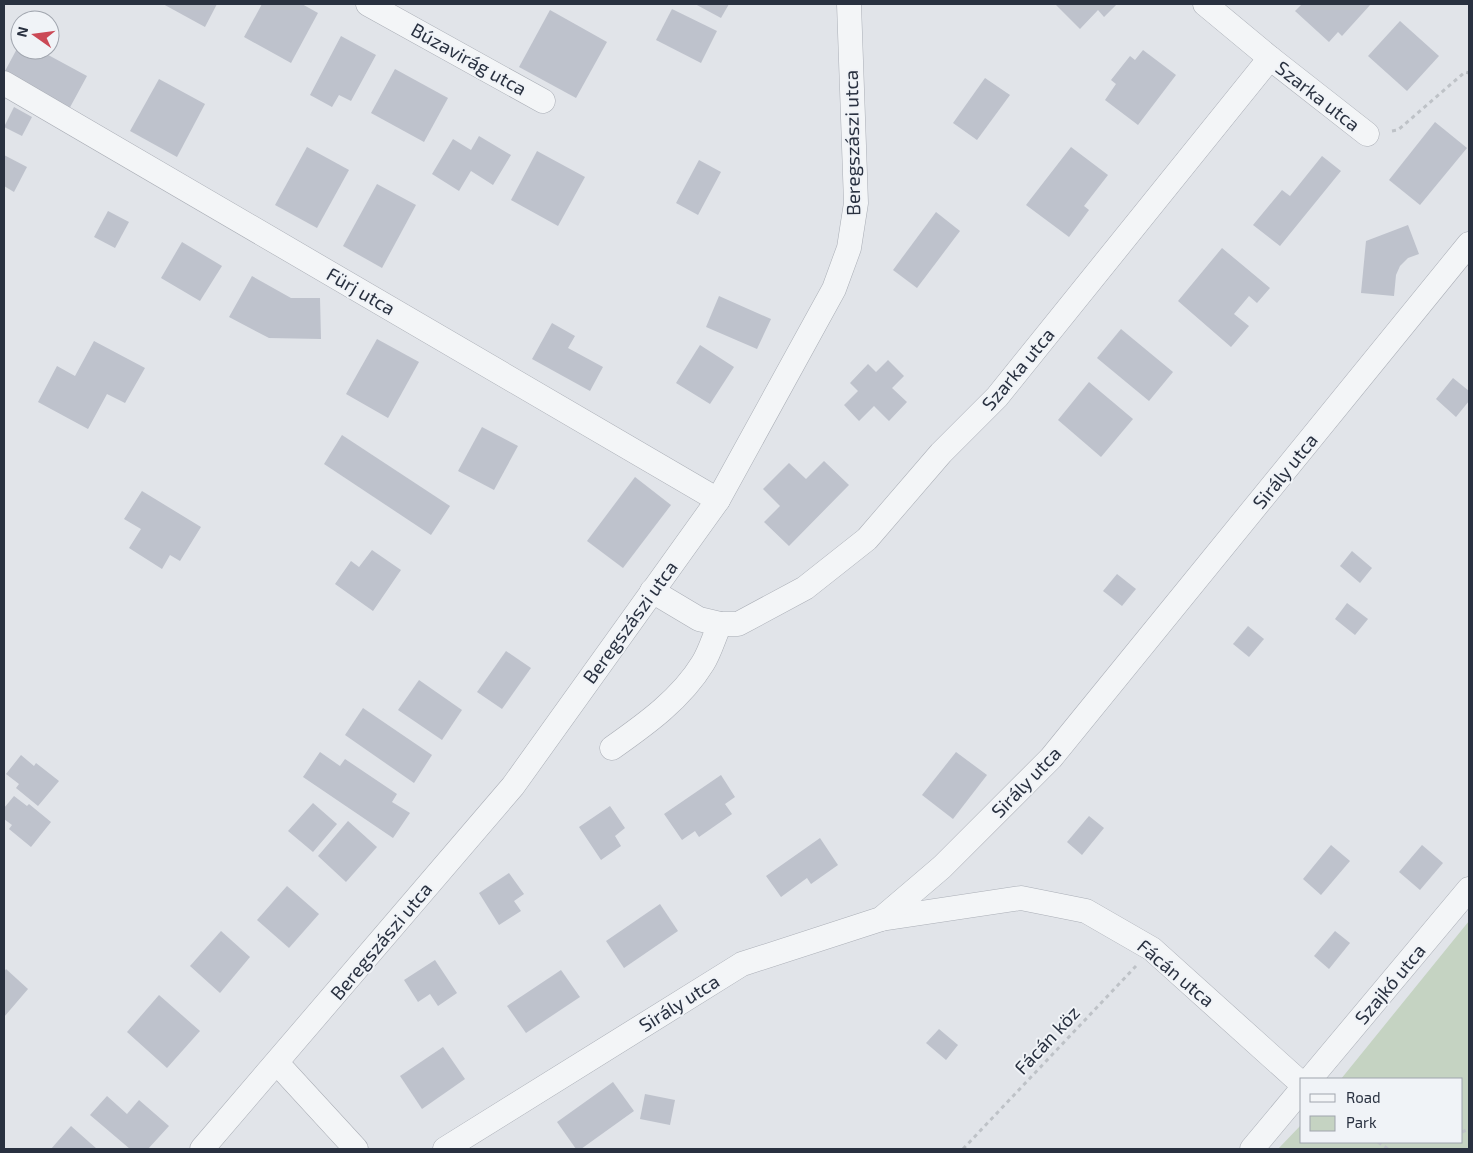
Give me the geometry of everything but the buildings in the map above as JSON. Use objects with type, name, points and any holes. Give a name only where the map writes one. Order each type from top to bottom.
[{"type":"street","name":"Búzavirág utca","points":[[368,4],[543,101]]},
{"type":"street","name":"Beregszászi utca","points":[[202,1149],[513,786],[718,500],[834,289],[849,248],[856,203],[848,4]]},
{"type":"street","name":"Szarka utca","points":[[1205,4],[1367,134]]},
{"type":"street","name":"Szarka utca","points":[[652,591],[699,619],[720,624],[738,624],[805,588],[867,539],[941,453],[997,397],[1270,58]]},
{"type":"street","name":"Fürj utca","points":[[4,83],[718,500]]},
{"type":"street","name":"Sirály utca","points":[[445,1149],[742,964],[881,919],[942,867],[1051,758],[1469,244]]},
{"type":"street","points":[[612,748],[643,726],[676,698],[704,663],[720,624]]},
{"type":"street","name":"Szajkó utca","points":[[1311,1078],[1469,889]]},
{"type":"street","name":"Fácán utca","points":[[881,919],[1021,898],[1086,911],[1152,949],[1300,1082]]},
{"type":"street","points":[[277,1063],[356,1149]]},
{"type":"street","points":[[1252,1149],[1300,1092]]},
{"type":"path","points":[[1367,134],[1398,130],[1465,72],[1469,73]]},
{"type":"path","name":"Fácán köz","points":[[962,1149],[1152,949]]},
{"type":"green space","points":[[1469,921],[1469,1149],[1278,1149],[1300,1126],[1300,1143],[1463,1143],[1463,1078],[1342,1078]]}]
